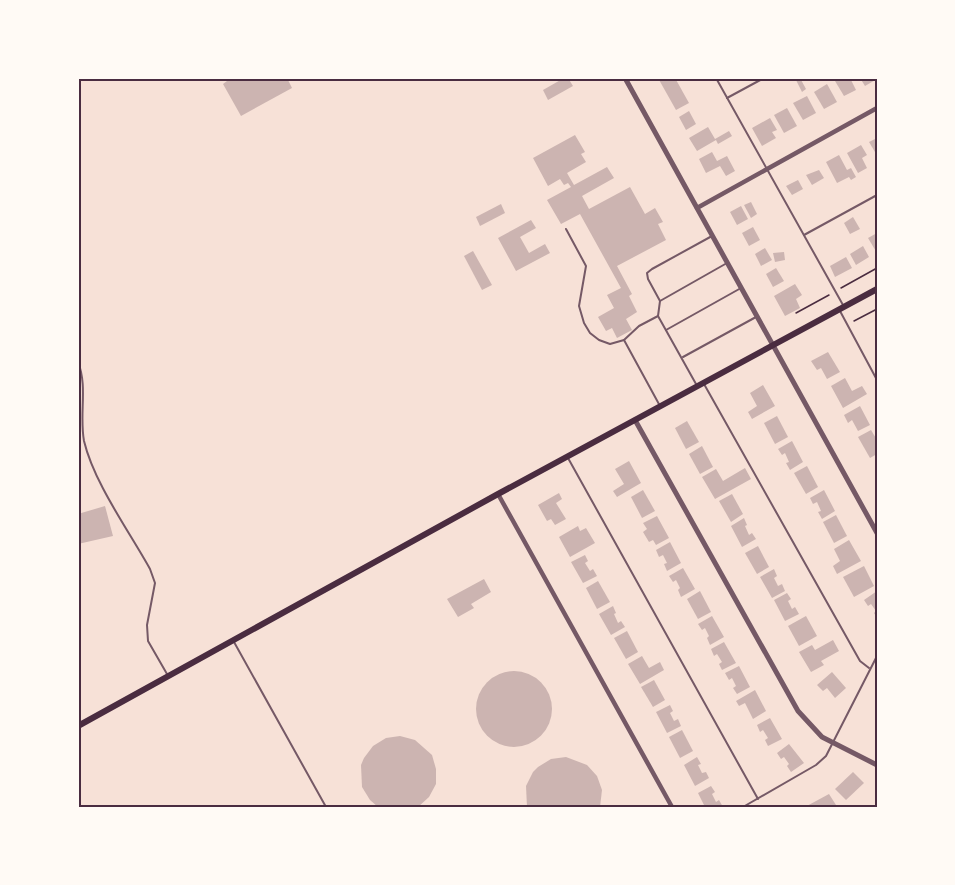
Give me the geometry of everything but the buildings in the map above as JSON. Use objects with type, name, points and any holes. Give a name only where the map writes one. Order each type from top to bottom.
[{"type":"main road","points":[[78,726],[498,494],[877,289]]},
{"type":"street","points":[[625,78],[877,533]]},
{"type":"street","points":[[697,208],[877,108]]},
{"type":"street","points":[[635,420],[792,701],[814,729],[833,744],[877,765]]},
{"type":"street","points":[[498,494],[672,807]]},
{"type":"lane","points":[[716,78],[804,235],[877,380]]},
{"type":"lane","points":[[727,98],[764,78]]},
{"type":"lane","points":[[804,235],[877,195]]},
{"type":"lane","points":[[566,229],[586,266],[579,306],[590,333],[610,344],[624,340],[639,326],[657,316]]},
{"type":"lane","points":[[712,236],[647,273],[660,301],[657,316],[700,384],[860,661],[869,668]]},
{"type":"lane","points":[[660,301],[727,264]]},
{"type":"lane","points":[[666,330],[741,288]]},
{"type":"lane","points":[[682,358],[756,316]]},
{"type":"lane","points":[[624,340],[660,406]]},
{"type":"lane","points":[[78,362],[84,385],[82,416],[84,441],[98,479],[150,569],[155,583],[147,625],[148,641],[168,676]]},
{"type":"lane","points":[[567,457],[758,799]]},
{"type":"lane","points":[[234,640],[326,807]]},
{"type":"lane","points":[[743,807],[816,765],[826,756],[877,656]]},
{"type":"path","points":[[848,325],[877,309]]}]
